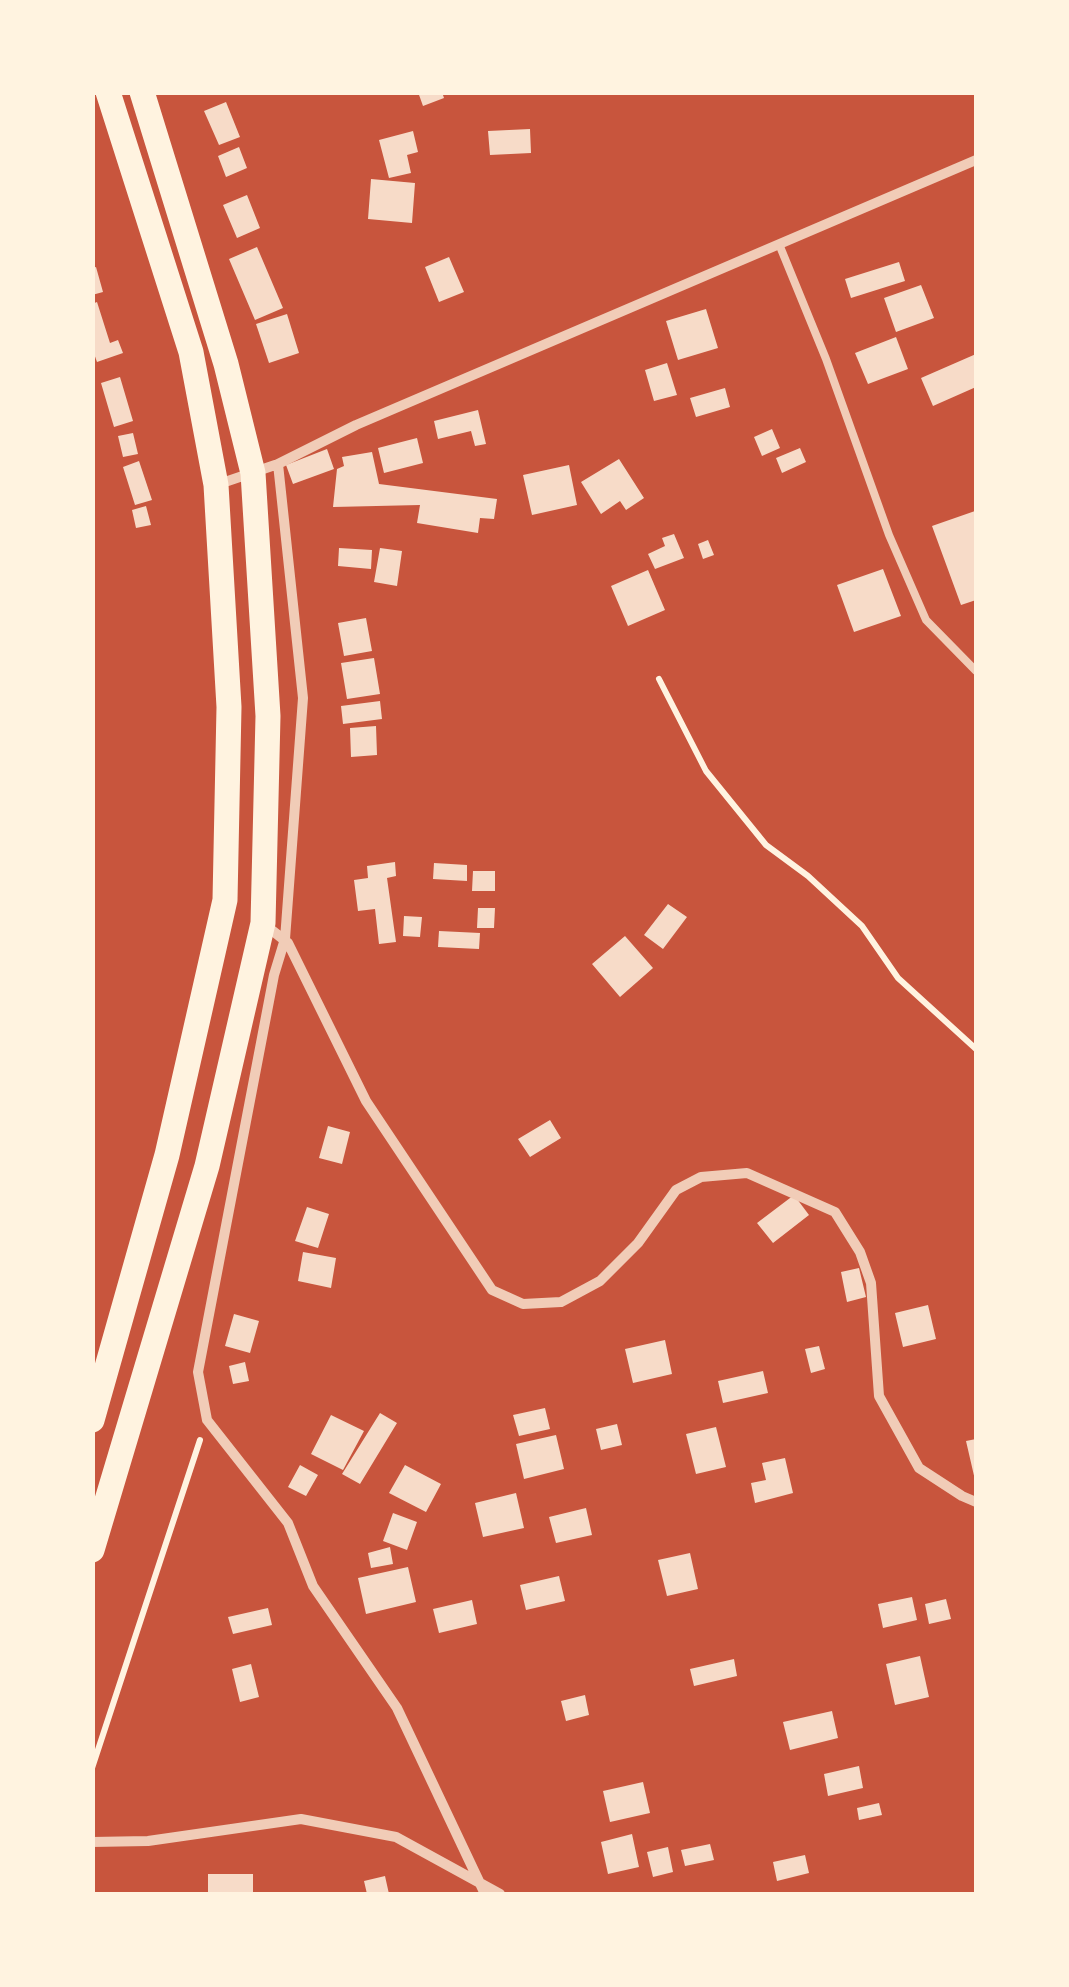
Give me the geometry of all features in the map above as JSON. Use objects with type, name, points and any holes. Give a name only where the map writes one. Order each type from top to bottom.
[{"type":"main road","points":[[92,1420],[167,1155],[225,900],[229,707],[216,485],[191,352],[108,92]]},
{"type":"main road","points":[[92,1550],[208,1166],[264,923],[268,716],[253,473],[226,364],[142,92]]},
{"type":"street","points":[[216,485],[278,464],[356,425],[976,160]]},
{"type":"street","points":[[278,464],[302,698],[285,939],[274,976],[198,1372],[206,1420],[288,1524],[313,1586],[397,1708],[484,1890]]},
{"type":"street","points":[[264,923],[285,939],[366,1101],[492,1290],[523,1304],[562,1302],[600,1282],[638,1243],[676,1190],[702,1177],[747,1173],[835,1212],[860,1252],[871,1283],[879,1396],[919,1468],[976,1502]]},
{"type":"street","points":[[92,1842],[148,1841],[302,1819],[396,1837],[484,1890],[500,1894]]},
{"type":"lane","points":[[779,244],[889,535],[926,620],[976,671]]},
{"type":"path","points":[[660,679],[706,771],[766,845],[808,876],[862,926],[898,978],[976,1049]]},
{"type":"path","points":[[92,1768],[206,1420]]},
{"type":"building","points":[[418,92],[442,92],[444,98],[423,106]]},
{"type":"building","points":[[226,102],[240,137],[219,145],[204,111]]},
{"type":"building","points":[[530,129],[531,153],[490,155],[488,131]]},
{"type":"building","points":[[413,131],[418,152],[407,155],[411,173],[389,178],[379,140]]},
{"type":"building","points":[[239,147],[247,168],[226,177],[218,156]]},
{"type":"building","points":[[371,179],[415,183],[412,223],[368,219]]},
{"type":"building","points":[[247,195],[260,228],[237,238],[223,205]]},
{"type":"building","points":[[257,247],[283,308],[255,320],[229,259]]},
{"type":"building","points":[[449,257],[464,292],[439,302],[425,267]]},
{"type":"building","points":[[899,262],[905,281],[851,298],[845,279]]},
{"type":"building","points":[[96,267],[103,292],[92,295],[92,268]]},
{"type":"building","points":[[921,285],[934,318],[896,332],[884,298]]},
{"type":"building","points":[[97,302],[110,343],[118,340],[123,353],[97,362],[92,348],[92,304]]},
{"type":"building","points":[[706,309],[718,348],[678,360],[666,321]]},
{"type":"building","points":[[287,314],[299,353],[269,363],[256,324]]},
{"type":"building","points":[[896,337],[908,369],[868,384],[855,353]]},
{"type":"building","points":[[976,354],[976,387],[933,406],[921,378]]},
{"type":"building","points":[[667,363],[677,395],[654,401],[645,370]]},
{"type":"building","points":[[120,377],[133,421],[114,427],[101,383]]},
{"type":"building","points":[[725,388],[730,407],[696,417],[690,398]]},
{"type":"building","points":[[478,410],[486,444],[475,446],[471,431],[438,439],[434,421]]},
{"type":"building","points":[[772,429],[780,448],[762,456],[754,437]]},
{"type":"building","points":[[133,433],[138,454],[123,457],[118,436]]},
{"type":"building","points":[[417,438],[423,463],[384,473],[378,448]]},
{"type":"building","points":[[800,448],[806,462],[782,473],[776,458]]},
{"type":"building","points":[[327,449],[334,469],[293,484],[286,465]]},
{"type":"building","points":[[372,452],[379,484],[497,499],[494,519],[480,518],[478,533],[417,523],[420,505],[333,507],[337,469],[344,466],[342,457]]},
{"type":"building","points":[[619,459],[644,498],[626,510],[620,501],[601,514],[581,482]]},
{"type":"building","points":[[139,461],[152,500],[135,505],[123,467]]},
{"type":"building","points":[[569,465],[577,505],[532,515],[523,475]]},
{"type":"building","points":[[146,506],[151,525],[136,528],[132,510]]},
{"type":"building","points":[[975,511],[976,600],[961,605],[932,526]]},
{"type":"building","points":[[674,534],[684,558],[655,569],[648,554],[665,546],[662,538]]},
{"type":"building","points":[[708,540],[714,555],[703,559],[698,544]]},
{"type":"building","points":[[339,548],[372,550],[371,569],[338,566]]},
{"type":"building","points":[[380,548],[402,551],[397,586],[374,582]]},
{"type":"building","points":[[883,569],[901,616],[854,632],[837,585]]},
{"type":"building","points":[[648,570],[665,610],[628,626],[611,586]]},
{"type":"building","points":[[366,618],[372,651],[344,656],[338,623]]},
{"type":"building","points":[[374,658],[380,694],[347,699],[341,663]]},
{"type":"building","points":[[380,701],[382,719],[343,724],[341,706]]},
{"type":"building","points":[[376,726],[377,755],[351,757],[350,728]]},
{"type":"building","points":[[395,862],[396,876],[387,878],[396,942],[379,944],[375,909],[358,911],[354,880],[368,878],[367,866]]},
{"type":"building","points":[[434,863],[467,865],[467,881],[433,879]]},
{"type":"building","points":[[473,871],[495,871],[495,891],[472,891]]},
{"type":"building","points":[[668,904],[687,917],[663,949],[644,935]]},
{"type":"building","points":[[478,908],[495,908],[494,928],[477,928]]},
{"type":"building","points":[[404,916],[422,917],[420,937],[403,936]]},
{"type":"building","points":[[439,931],[480,933],[479,949],[438,947]]},
{"type":"building","points":[[625,936],[653,968],[620,997],[592,964]]},
{"type":"building","points":[[550,1120],[561,1138],[530,1157],[518,1139]]},
{"type":"building","points":[[328,1126],[350,1132],[342,1164],[319,1158]]},
{"type":"building","points":[[794,1195],[809,1215],[773,1243],[757,1223]]},
{"type":"building","points":[[307,1207],[329,1214],[318,1248],[295,1241]]},
{"type":"building","points":[[303,1252],[336,1258],[331,1288],[298,1281]]},
{"type":"building","points":[[859,1268],[866,1297],[847,1302],[841,1272]]},
{"type":"building","points":[[928,1305],[936,1339],[903,1347],[895,1313]]},
{"type":"building","points":[[234,1314],[259,1321],[250,1353],[225,1346]]},
{"type":"building","points":[[665,1340],[672,1374],[633,1383],[625,1349]]},
{"type":"building","points":[[819,1346],[825,1369],[811,1373],[805,1349]]},
{"type":"building","points":[[245,1362],[249,1381],[233,1384],[229,1366]]},
{"type":"building","points":[[763,1371],[768,1393],[723,1403],[718,1381]]},
{"type":"building","points":[[545,1408],[550,1429],[519,1436],[513,1415]]},
{"type":"building","points":[[380,1413],[397,1423],[360,1484],[342,1474]]},
{"type":"building","points":[[331,1415],[364,1431],[343,1470],[311,1454]]},
{"type":"building","points":[[617,1424],[622,1445],[601,1450],[596,1429]]},
{"type":"building","points":[[716,1427],[726,1467],[696,1474],[686,1434]]},
{"type":"building","points":[[556,1435],[564,1469],[524,1479],[516,1444]]},
{"type":"building","points":[[976,1439],[976,1480],[975,1480],[966,1441]]},
{"type":"building","points":[[785,1458],[793,1493],[755,1503],[751,1483],[766,1480],[762,1463]]},
{"type":"building","points":[[300,1465],[318,1475],[306,1496],[288,1487]]},
{"type":"building","points":[[405,1465],[441,1484],[426,1512],[389,1493]]},
{"type":"building","points":[[516,1493],[524,1528],[483,1537],[475,1503]]},
{"type":"building","points":[[586,1508],[592,1535],[556,1543],[549,1517]]},
{"type":"building","points":[[393,1513],[417,1522],[407,1550],[383,1541]]},
{"type":"building","points":[[390,1547],[393,1564],[371,1568],[368,1553]]},
{"type":"building","points":[[690,1553],[698,1589],[667,1596],[658,1560]]},
{"type":"building","points":[[408,1567],[416,1602],[366,1614],[358,1578]]},
{"type":"building","points":[[559,1576],[565,1601],[526,1610],[520,1585]]},
{"type":"building","points":[[912,1597],[917,1620],[883,1628],[878,1604]]},
{"type":"building","points":[[946,1599],[951,1619],[929,1624],[925,1604]]},
{"type":"building","points":[[472,1600],[477,1624],[439,1633],[433,1609]]},
{"type":"building","points":[[268,1608],[272,1625],[233,1634],[228,1617]]},
{"type":"building","points":[[920,1656],[929,1697],[895,1705],[886,1664]]},
{"type":"building","points":[[734,1659],[737,1676],[694,1686],[690,1669]]},
{"type":"building","points":[[251,1664],[259,1697],[240,1702],[232,1669]]},
{"type":"building","points":[[585,1695],[589,1715],[566,1721],[561,1701]]},
{"type":"building","points":[[832,1711],[838,1738],[790,1750],[783,1722]]},
{"type":"building","points":[[859,1766],[863,1788],[828,1796],[824,1774]]},
{"type":"building","points":[[643,1782],[650,1813],[610,1822],[603,1791]]},
{"type":"building","points":[[879,1803],[882,1815],[859,1820],[857,1808]]},
{"type":"building","points":[[632,1834],[639,1867],[608,1874],[601,1842]]},
{"type":"building","points":[[710,1844],[714,1860],[685,1866],[681,1850]]},
{"type":"building","points":[[668,1847],[673,1872],[653,1877],[647,1852]]},
{"type":"building","points":[[805,1855],[809,1873],[777,1881],[773,1862]]},
{"type":"building","points":[[208,1874],[253,1874],[253,1894],[208,1894]]},
{"type":"building","points":[[385,1876],[389,1894],[367,1894],[364,1881]]}]
